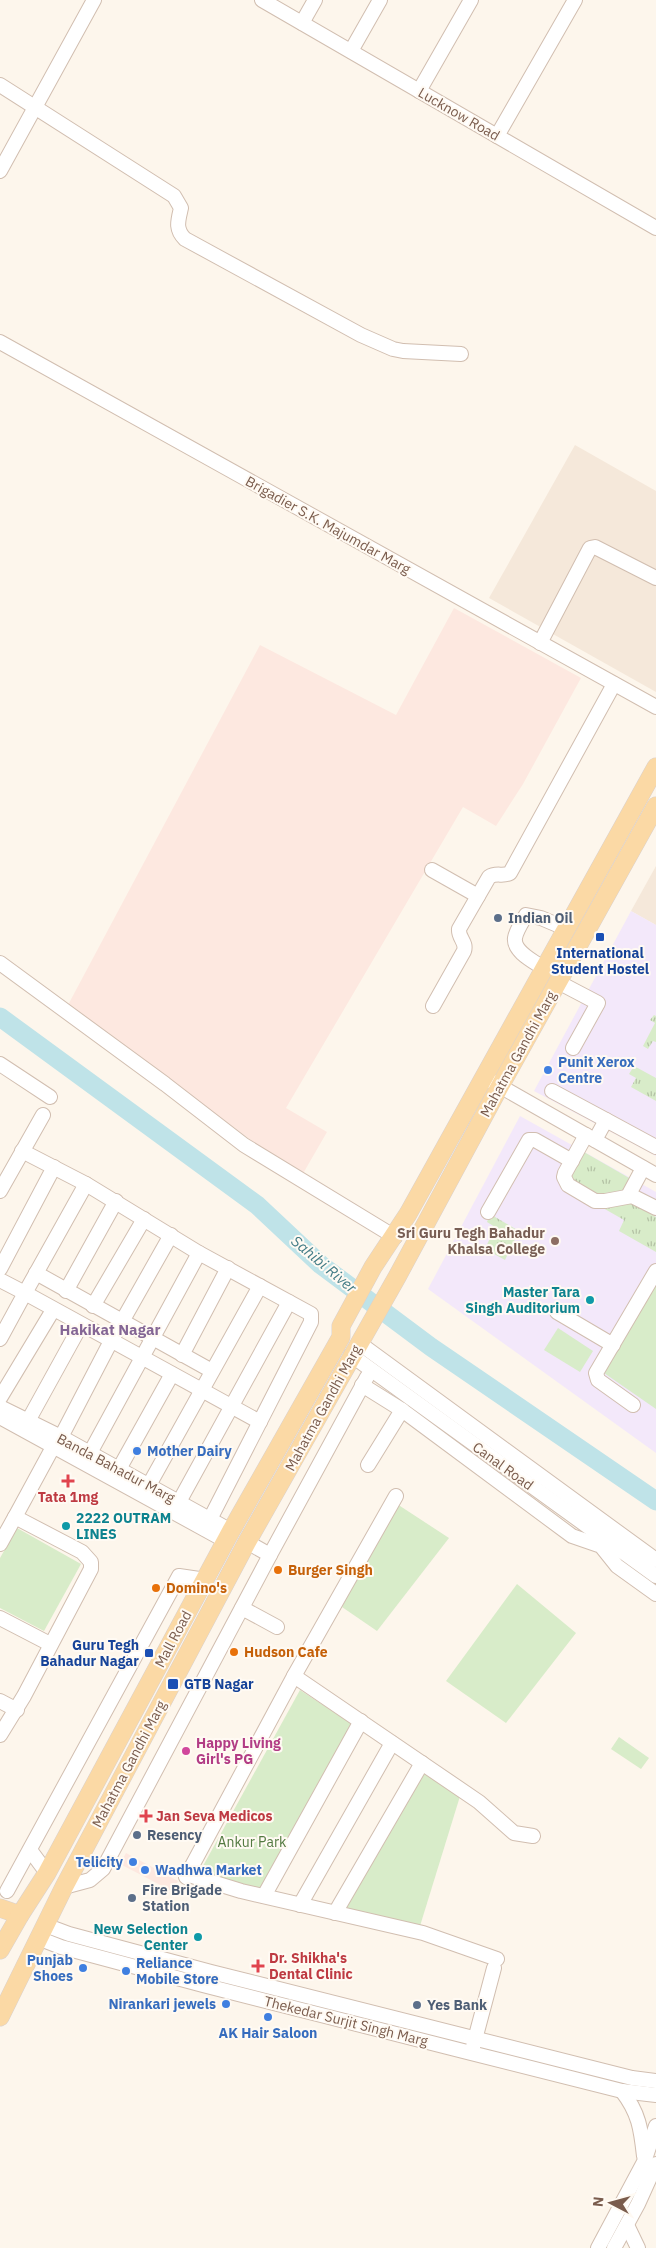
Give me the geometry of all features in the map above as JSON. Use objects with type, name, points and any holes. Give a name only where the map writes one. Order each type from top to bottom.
[{"type":"main road","name":"Mahatma Gandhi Marg","points":[[0,2017],[64,1886],[247,1542],[400,1272],[545,969],[656,767]]},
{"type":"main road","name":"Mahatma Gandhi Marg","points":[[342,1326],[377,1261],[395,1237],[492,1082],[558,982],[656,806]]},
{"type":"main road","points":[[377,1261],[400,1272]]},
{"type":"main road","name":"Mall Road","points":[[0,1950],[10,1923],[47,1873],[229,1536],[340,1337],[342,1326]]},
{"type":"main road","points":[[0,1908],[10,1923]]},
{"type":"street","points":[[0,171],[94,0]]},
{"type":"street","name":"Lucknow Road","points":[[262,0],[656,228]]},
{"type":"street","points":[[302,23],[314,0]]},
{"type":"street","points":[[351,51],[380,0]]},
{"type":"street","points":[[419,91],[471,0]]},
{"type":"street","points":[[497,136],[575,0]]},
{"type":"street","points":[[0,85],[174,196],[181,208],[177,227],[179,233],[185,239],[361,335],[393,349],[461,354]]},
{"type":"street","name":"Brigadier S.K. Majumdar Marg","points":[[0,342],[656,707]]},
{"type":"street","points":[[540,643],[590,548],[595,547],[656,578]]},
{"type":"street","points":[[433,1006],[464,951],[465,944],[458,931],[492,875],[510,873],[614,684]]},
{"type":"street","points":[[432,870],[478,896]]},
{"type":"street","points":[[545,969],[522,953],[516,945],[515,937],[526,915],[541,918],[567,929]]},
{"type":"street","points":[[0,963],[165,1084],[244,1145],[395,1237]]},
{"type":"street","points":[[558,982],[598,1003],[574,1048]]},
{"type":"street","points":[[0,1064],[50,1097]]},
{"type":"street","points":[[492,1082],[649,1171]]},
{"type":"street","points":[[552,1091],[656,1147]]},
{"type":"street","points":[[0,1191],[43,1115]]},
{"type":"street","points":[[606,1120],[572,1161],[564,1177],[568,1185],[595,1201],[636,1196],[656,1208]]},
{"type":"street","points":[[488,1212],[529,1140],[535,1140],[572,1161]]},
{"type":"street","points":[[22,1152],[86,1184],[199,1252],[310,1314],[312,1322],[208,1524]]},
{"type":"street","points":[[628,1196],[649,1171],[656,1156]]},
{"type":"street","points":[[0,1269],[54,1167]]},
{"type":"street","points":[[0,1339],[86,1184]]},
{"type":"street","points":[[66,1291],[116,1201]]},
{"type":"street","points":[[93,1306],[144,1219]]},
{"type":"street","points":[[0,1544],[171,1235]]},
{"type":"street","points":[[90,1453],[199,1252]]},
{"type":"street","points":[[182,1355],[228,1268]]},
{"type":"street","points":[[633,1404],[596,1377],[597,1370],[656,1271]]},
{"type":"street","points":[[36,1274],[212,1371]]},
{"type":"street","points":[[0,1280],[260,1422]]},
{"type":"street","points":[[150,1486],[260,1286]]},
{"type":"street","points":[[179,1502],[289,1302]]},
{"type":"street","points":[[0,1398],[53,1310]]},
{"type":"street","points":[[557,1312],[613,1345]]},
{"type":"street","points":[[28,1421],[81,1325]]},
{"type":"street","points":[[358,1344],[656,1560]]},
{"type":"street","name":"Canal Road","points":[[358,1344],[370,1370],[603,1543],[656,1576]]},
{"type":"street","points":[[64,1886],[90,1880],[103,1869],[370,1370]]},
{"type":"street","points":[[119,1469],[172,1374]]},
{"type":"street","points":[[362,1385],[402,1410],[572,1536],[603,1543],[617,1566],[656,1594]]},
{"type":"street","name":"Banda Bahadur Marg","points":[[0,1407],[28,1421],[57,1442],[90,1453],[179,1502],[208,1524]]},
{"type":"street","points":[[368,1465],[402,1410]]},
{"type":"street","name":"Banda Bahadur Marg","points":[[0,1417],[57,1442],[229,1536]]},
{"type":"street","points":[[396,1496],[294,1676],[188,1876],[264,1896],[423,1933],[495,1964],[471,2053]]},
{"type":"street","points":[[0,1735],[17,1710],[90,1568],[91,1562],[82,1552],[15,1517]]},
{"type":"street","points":[[247,1542],[270,1555]]},
{"type":"street","points":[[7,1891],[179,1576],[206,1580]]},
{"type":"street","points":[[242,1608],[277,1628]]},
{"type":"street","points":[[0,1618],[50,1644]]},
{"type":"street","points":[[294,1676],[479,1802],[514,1833],[533,1836]]},
{"type":"street","points":[[0,1701],[17,1710]]},
{"type":"street","points":[[264,1896],[361,1721]]},
{"type":"street","points":[[300,1904],[392,1742]]},
{"type":"street","points":[[335,1913],[422,1763]]},
{"type":"street","points":[[30,1850],[47,1873]]},
{"type":"street","name":"Thekedar Surjit Singh Marg","points":[[41,1932],[69,1934],[211,1972],[632,2078],[656,2081]]},
{"type":"street","name":"Thekedar Surjit Singh Marg","points":[[41,1932],[61,1947],[622,2091],[656,2095]]},
{"type":"street","points":[[598,2248],[650,2163],[637,2112],[622,2091]]},
{"type":"street","points":[[614,2248],[627,2225],[650,2163],[656,2126]]},
{"type":"street","points":[[627,2225],[638,2248]]},
{"type":"shaded area","points":[[575,445],[656,491],[656,692],[489,598]]},
{"type":"shaded area","points":[[454,608],[581,678],[523,784],[496,826],[463,807],[286,1108],[327,1132],[301,1177],[68,1005],[260,645],[396,715]]},
{"type":"shaded area","points":[[656,866],[656,925],[631,911]]},
{"type":"shaded area","points":[[631,911],[656,925],[656,1156],[534,1091]]},
{"type":"shaded area","name":"Sri Guru Tegh Bahadur Khalsa College","points":[[520,1116],[656,1192],[656,1453],[428,1289]]},
{"type":"shaded area","name":"Wadhwa Market","points":[[126,1853],[178,1881],[172,1891],[120,1864]]},
{"type":"green space","points":[[654,1015],[656,1016],[656,1042],[653,1041],[648,1049],[643,1046],[655,1023],[650,1020]]},
{"type":"green space","points":[[634,1066],[656,1078],[656,1101],[631,1087],[636,1078],[629,1074]]},
{"type":"green space","points":[[584,1152],[631,1179],[625,1190],[599,1194],[572,1181],[572,1174]]},
{"type":"green space","points":[[627,1200],[656,1217],[656,1252],[619,1231],[624,1220],[596,1204]]},
{"type":"green space","points":[[490,1214],[519,1231],[505,1260],[485,1249],[495,1227],[487,1222]]},
{"type":"green space","points":[[656,1281],[656,1409],[604,1373]]},
{"type":"green space","points":[[558,1328],[593,1351],[580,1372],[544,1350]]},
{"type":"green space","points":[[397,1504],[449,1538],[377,1631],[342,1607]]},
{"type":"green space","points":[[17,1528],[81,1564],[44,1631],[0,1608],[0,1558]]},
{"type":"green space","points":[[517,1584],[576,1633],[506,1723],[446,1681]]},
{"type":"green space","name":"Ankur Park","points":[[300,1690],[352,1724],[262,1891],[198,1875]]},
{"type":"green space","points":[[619,1737],[649,1758],[641,1769],[611,1749]]},
{"type":"green space","points":[[426,1771],[461,1793],[420,1926],[341,1911]]},
{"type":"waterway","name":"Sahibi River","points":[[0,1017],[257,1205],[321,1265],[431,1347],[656,1501]]},
{"type":"place","name":"Indian Oil","points":[[498,918]]},
{"type":"place","name":"International Student Hostel","points":[[600,937]]},
{"type":"place","name":"Punit Xerox Centre","points":[[548,1070]]},
{"type":"place","name":"Sri Guru Tegh Bahadur Khalsa College","points":[[555,1241]]},
{"type":"place","name":"Master Tara Singh Auditorium","points":[[590,1300]]},
{"type":"place","name":"Mother Dairy","points":[[137,1451]]},
{"type":"place","name":"Tata 1mg","points":[[68,1481]]},
{"type":"place","name":"2222 OUTRAM LINES","points":[[66,1526]]},
{"type":"place","name":"Burger Singh","points":[[278,1570]]},
{"type":"place","name":"Domino's","points":[[156,1588]]},
{"type":"place","name":"Hudson Cafe","points":[[234,1652]]},
{"type":"place","name":"Guru Tegh Bahadur Nagar","points":[[149,1653]]},
{"type":"place","name":"GTB Nagar","points":[[173,1684]]},
{"type":"place","name":"Happy Living Girl's PG","points":[[186,1751]]},
{"type":"place","name":"Jan Seva Medicos","points":[[146,1816]]},
{"type":"place","name":"Resency","points":[[137,1835]]},
{"type":"place","name":"Telicity","points":[[133,1862]]},
{"type":"place","name":"Wadhwa Market","points":[[145,1870]]},
{"type":"place","name":"Fire Brigade Station","points":[[132,1898]]},
{"type":"place","name":"New Selection Center","points":[[198,1937]]},
{"type":"place","name":"Dr. Shikha's Dental Clinic","points":[[258,1966]]},
{"type":"place","name":"Punjab Shoes","points":[[83,1968]]},
{"type":"place","name":"Reliance Mobile Store","points":[[126,1971]]},
{"type":"place","name":"Nirankari jewels","points":[[226,2004]]},
{"type":"place","name":"Yes Bank","points":[[417,2005]]},
{"type":"place","name":"AK Hair Saloon","points":[[268,2017]]},
{"type":"district","name":"Hakikat Nagar","points":[[110,1329]]}]
